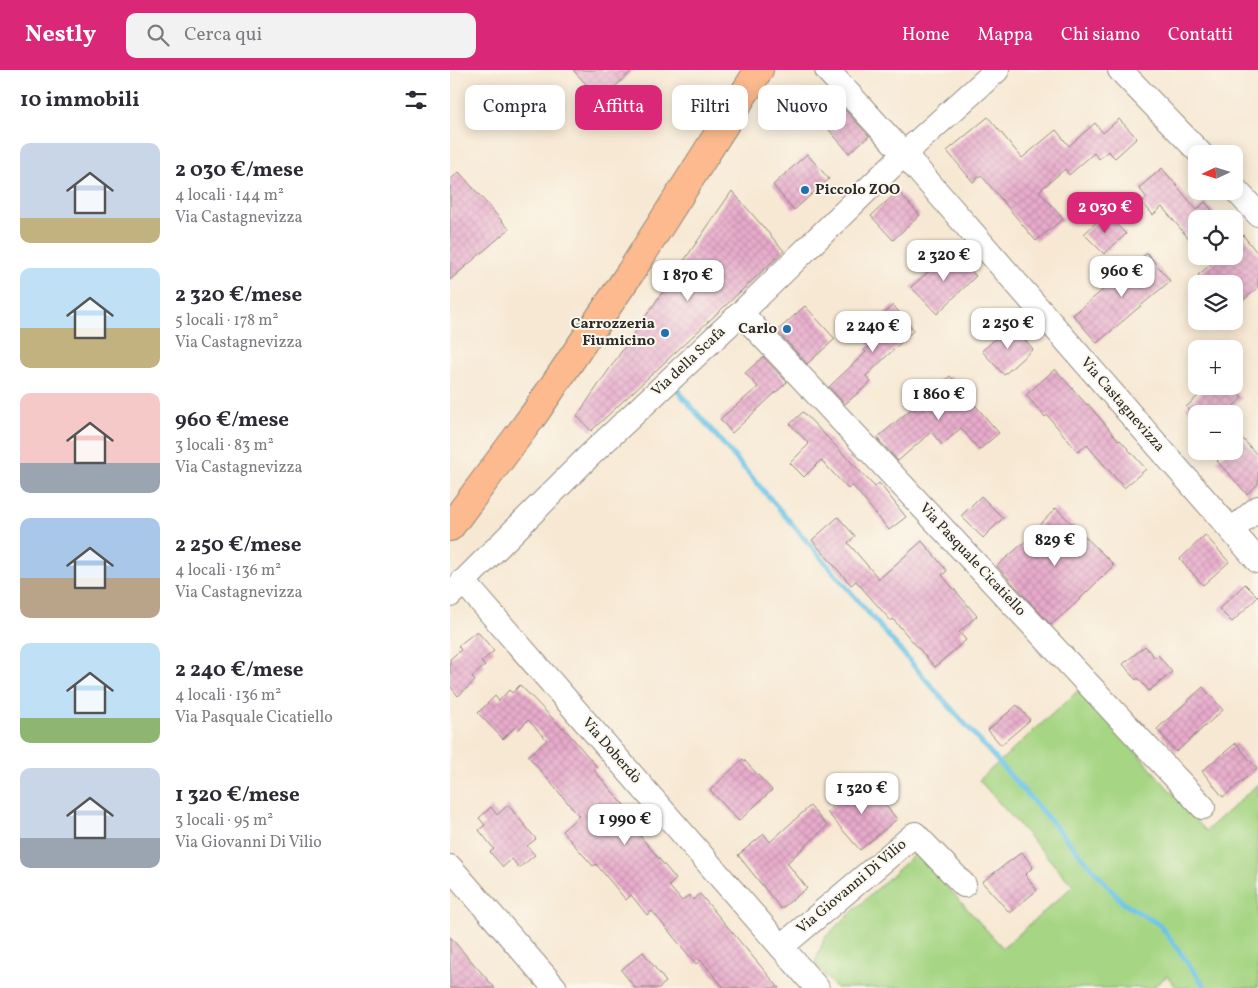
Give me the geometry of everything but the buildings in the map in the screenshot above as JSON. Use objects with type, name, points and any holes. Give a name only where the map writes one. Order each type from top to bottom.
[{"type":"main road","points":[[450,527],[535,413],[630,272],[759,70]]},
{"type":"street","name":"Via Castagnevizza","points":[[827,70],[904,154],[1258,561]]},
{"type":"street","name":"Via della Scafa","points":[[457,588],[588,456],[741,313],[904,154],[997,70]]},
{"type":"street","points":[[1120,70],[1192,145]]},
{"type":"street","points":[[1243,198],[1258,214]]},
{"type":"street","name":"Via Pasquale Cicatiello","points":[[741,313],[1203,807]]},
{"type":"street","points":[[1232,530],[1258,508]]},
{"type":"street","name":"Via Doberdò","points":[[457,588],[817,988]]},
{"type":"street","name":"Via Giovanni Di Vilio","points":[[781,947],[915,834],[964,884]]},
{"type":"street","points":[[450,867],[555,988]]},
{"type":"green space","points":[[1080,689],[1206,831],[1258,784],[1258,987],[1177,988],[1167,976],[1152,988],[836,988],[815,963],[825,937],[916,853],[1003,948],[1073,886],[979,780]]},
{"type":"waterway","points":[[677,390],[927,681],[1123,903],[1160,925],[1206,988]]},
{"type":"place","name":"Piccolo ZOO","points":[[805,190]]},
{"type":"place","name":"Carlo","points":[[787,329]]},
{"type":"place","name":"Carrozzeria Fiumicino","points":[[665,333]]}]
